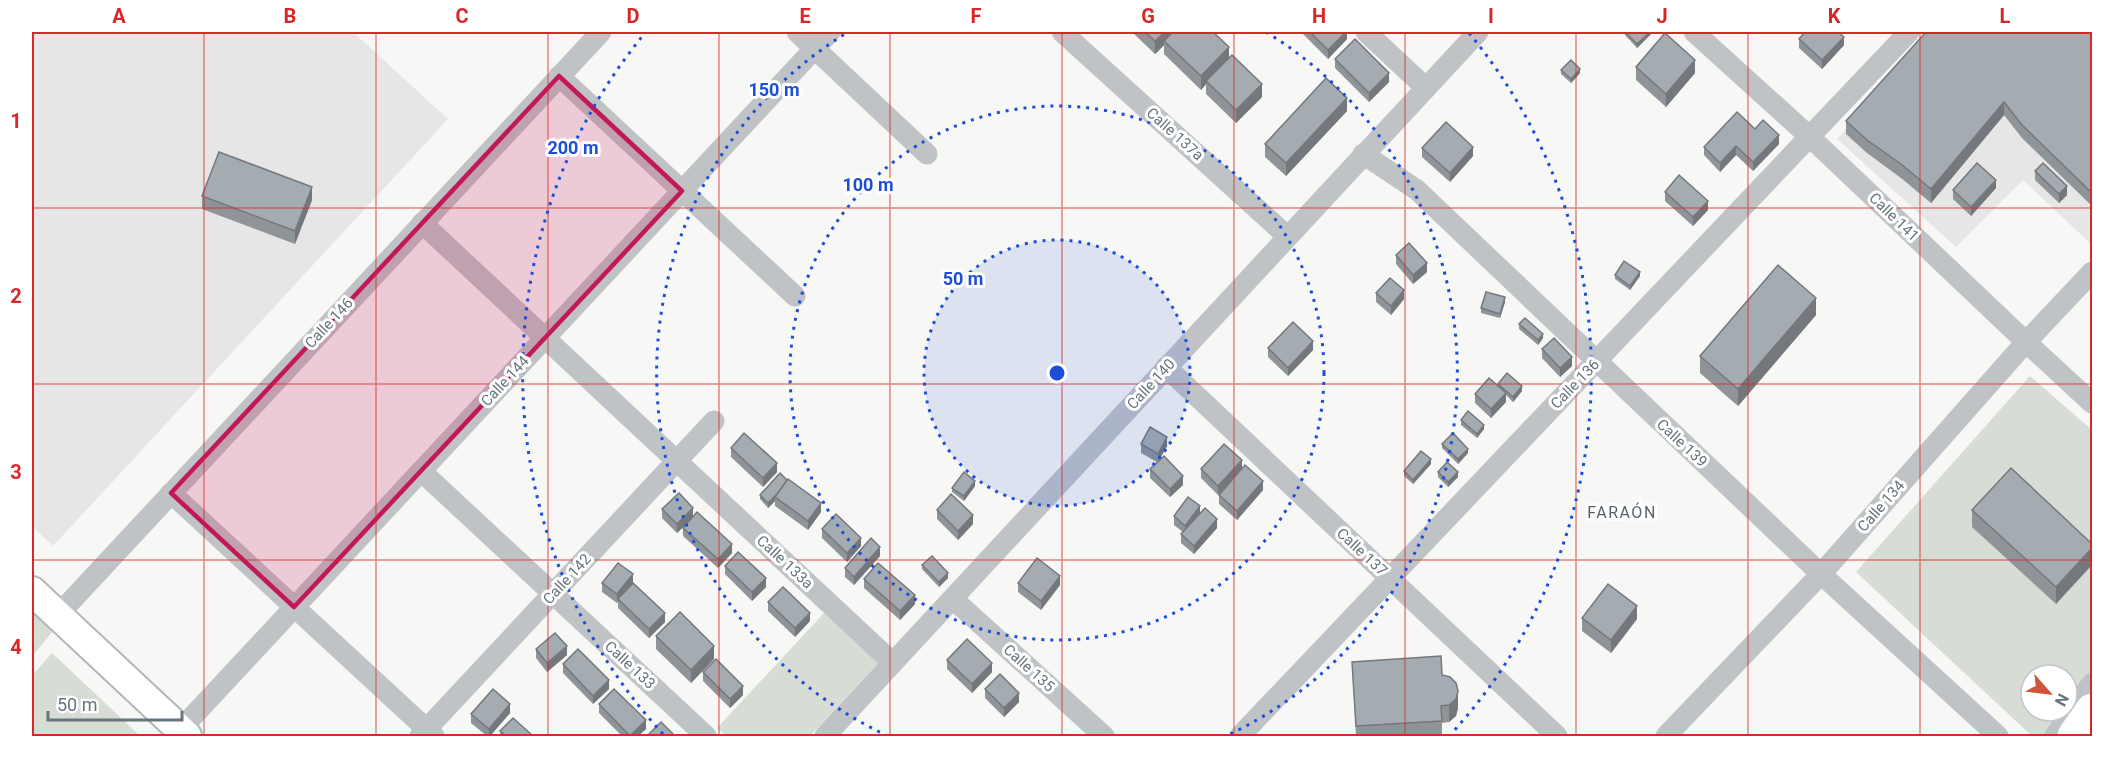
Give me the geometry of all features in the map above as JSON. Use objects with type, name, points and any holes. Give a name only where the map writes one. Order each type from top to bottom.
[{"type":"highway","points":[[2074,736],[2092,710]]},
{"type":"main road","points":[[32,591],[184,733]]},
{"type":"street","name":"Calle 146","points":[[58,615],[601,32]]},
{"type":"street","points":[[797,32],[927,154]]},
{"type":"street","name":"Calle 144","points":[[184,733],[294,607],[830,32]]},
{"type":"street","name":"Calle 137a","points":[[1062,32],[1287,236]]},
{"type":"street","points":[[1365,32],[1426,88]]},
{"type":"street","name":"Calle 140","points":[[825,736],[1478,32]]},
{"type":"street","name":"Calle 141","points":[[1694,32],[1810,137],[2092,403]]},
{"type":"street","name":"Calle 136","points":[[1240,736],[1909,32]]},
{"type":"street","points":[[559,76],[795,297]]},
{"type":"street","name":"Calle 139","points":[[1363,154],[1417,190],[1821,574],[1998,736]]},
{"type":"street","name":"Calle 133a","points":[[422,224],[893,663]]},
{"type":"street","name":"Calle 134","points":[[1666,736],[1821,574],[2026,342],[2092,272]]},
{"type":"street","name":"Calle 137","points":[[1167,367],[1557,736]]},
{"type":"street","name":"Calle 142","points":[[427,734],[554,593],[714,422]]},
{"type":"street","name":"Calle 133","points":[[421,471],[706,736]]},
{"type":"street","points":[[171,493],[427,734]]},
{"type":"street","name":"Calle 135","points":[[953,599],[1104,736]]},
{"type":"street","points":[[2055,736],[2092,683]]},
{"type":"highlighted area","points":[[559,76],[682,191],[294,607],[171,493]]},
{"type":"shaded area","points":[[32,32],[353,32],[448,119],[53,546],[32,526]]},
{"type":"shaded area","points":[[1934,32],[2092,32],[2092,245],[2023,180],[1956,247],[1837,139]]},
{"type":"shaded area","points":[[2030,376],[2092,430],[2092,672],[2079,691],[2079,663],[2019,663],[2019,723],[2058,723],[2049,736],[2032,736],[1856,572]]},
{"type":"shaded area","points":[[32,611],[53,631],[32,656]]},
{"type":"shaded area","points":[[825,612],[878,663],[810,736],[727,736],[717,728]]},
{"type":"shaded area","points":[[52,653],[140,736],[32,736],[32,676]]},
{"type":"building","points":[[1145,32],[1165,32],[1155,41]]},
{"type":"building","points":[[1173,32],[1213,32],[1229,47],[1201,76],[1164,41]]},
{"type":"building","points":[[1310,32],[1346,32],[1328,50]]},
{"type":"building","points":[[1625,32],[1650,32],[1637,44]]},
{"type":"building","points":[[1805,32],[1838,32],[1844,37],[1822,60],[1799,39]]},
{"type":"building","points":[[1926,32],[2092,32],[2092,193],[2022,125],[2004,102],[1931,189],[1846,121]]},
{"type":"building","points":[[1665,33],[1695,60],[1666,94],[1636,67]]},
{"type":"building","points":[[1355,39],[1389,73],[1369,93],[1335,59]]},
{"type":"building","points":[[1232,55],[1262,84],[1236,110],[1206,81]]},
{"type":"building","points":[[1571,60],[1580,69],[1571,79],[1561,70]]},
{"type":"building","points":[[1326,78],[1347,98],[1286,163],[1265,144]]},
{"type":"building","points":[[1737,112],[1755,129],[1763,120],[1779,135],[1753,162],[1736,146],[1720,163],[1704,147]]},
{"type":"building","points":[[1446,122],[1473,147],[1450,173],[1422,148]]},
{"type":"building","points":[[219,152],[312,187],[295,231],[202,196]]},
{"type":"building","points":[[1977,163],[1996,180],[1971,207],[1953,190]]},
{"type":"building","points":[[2043,163],[2067,186],[2059,194],[2035,171]]},
{"type":"building","points":[[1679,175],[1708,201],[1693,217],[1665,192]]},
{"type":"building","points":[[1409,243],[1427,263],[1413,275],[1396,255]]},
{"type":"building","points":[[1624,261],[1640,272],[1630,286],[1615,275]]},
{"type":"building","points":[[1778,265],[1816,298],[1738,389],[1700,356]]},
{"type":"building","points":[[1390,278],[1404,290],[1391,306],[1376,293]]},
{"type":"building","points":[[1486,292],[1505,297],[1500,314],[1481,308]]},
{"type":"building","points":[[1525,318],[1543,334],[1538,340],[1519,324]]},
{"type":"building","points":[[1293,322],[1313,341],[1288,368],[1268,348]]},
{"type":"building","points":[[1554,338],[1572,357],[1560,368],[1542,349]]},
{"type":"building","points":[[1507,373],[1522,386],[1513,397],[1498,384]]},
{"type":"building","points":[[1489,378],[1506,393],[1491,409],[1475,394]]},
{"type":"building","points":[[1468,411],[1484,425],[1477,434],[1461,420]]},
{"type":"building","points":[[1150,427],[1167,437],[1158,454],[1141,444]]},
{"type":"building","points":[[744,433],[777,463],[763,478],[731,448]]},
{"type":"building","points":[[1453,433],[1468,449],[1458,459],[1442,444]]},
{"type":"building","points":[[1224,444],[1242,460],[1218,486],[1201,469]]},
{"type":"building","points":[[1421,451],[1431,459],[1413,480],[1404,471]]},
{"type":"building","points":[[1164,456],[1183,476],[1170,489],[1150,469]]},
{"type":"building","points":[[1447,462],[1458,472],[1448,482],[1438,472]]},
{"type":"building","points":[[1245,465],[1263,481],[1237,511],[1219,495]]},
{"type":"building","points":[[2011,468],[2092,544],[2092,548],[2056,587],[1972,510]]},
{"type":"building","points":[[964,472],[975,481],[964,496],[952,488]]},
{"type":"building","points":[[780,473],[787,480],[768,503],[760,495]]},
{"type":"building","points":[[788,479],[821,503],[808,521],[775,497]]},
{"type":"building","points":[[679,493],[693,508],[677,524],[662,509]]},
{"type":"building","points":[[951,494],[973,515],[958,531],[937,510]]},
{"type":"building","points":[[1188,497],[1200,506],[1185,526],[1174,516]]},
{"type":"building","points":[[1205,508],[1217,519],[1194,546],[1181,534]]},
{"type":"building","points":[[697,512],[732,544],[718,559],[683,528]]},
{"type":"building","points":[[836,514],[861,538],[847,553],[822,529]]},
{"type":"building","points":[[871,538],[880,547],[854,577],[845,568]]},
{"type":"building","points":[[738,552],[766,578],[752,592],[725,566]]},
{"type":"building","points":[[932,556],[948,573],[939,582],[922,565]]},
{"type":"building","points":[[1037,558],[1060,576],[1041,601],[1018,583]]},
{"type":"building","points":[[618,563],[633,574],[617,594],[602,583]]},
{"type":"building","points":[[878,563],[915,595],[900,611],[864,579]]},
{"type":"building","points":[[633,583],[665,613],[649,629],[618,599]]},
{"type":"building","points":[[1608,584],[1637,606],[1611,640],[1582,618]]},
{"type":"building","points":[[783,587],[810,613],[795,628],[768,602]]},
{"type":"building","points":[[680,612],[714,646],[691,670],[656,636]]},
{"type":"building","points":[[555,633],[567,646],[547,663],[536,649]]},
{"type":"building","points":[[967,639],[992,663],[972,684],[947,660]]},
{"type":"building","points":[[578,649],[609,680],[593,696],[563,664]]},
{"type":"building","points":[[1441,656],[1442,675],[1450,677],[1456,683],[1458,691],[1456,699],[1449,705],[1441,706],[1442,721],[1356,726],[1352,662]]},
{"type":"building","points":[[716,659],[743,686],[730,699],[703,672]]},
{"type":"building","points":[[1000,674],[1019,693],[1004,708],[985,689]]},
{"type":"building","points":[[493,689],[510,704],[489,729],[471,714]]},
{"type":"building","points":[[614,689],[646,720],[630,736],[599,704]]},
{"type":"building","points":[[513,718],[533,736],[506,736],[500,731]]},
{"type":"building","points":[[661,722],[675,736],[647,736]]},
{"type":"district","name":"FARAÓN","points":[[1622,512]]}]
